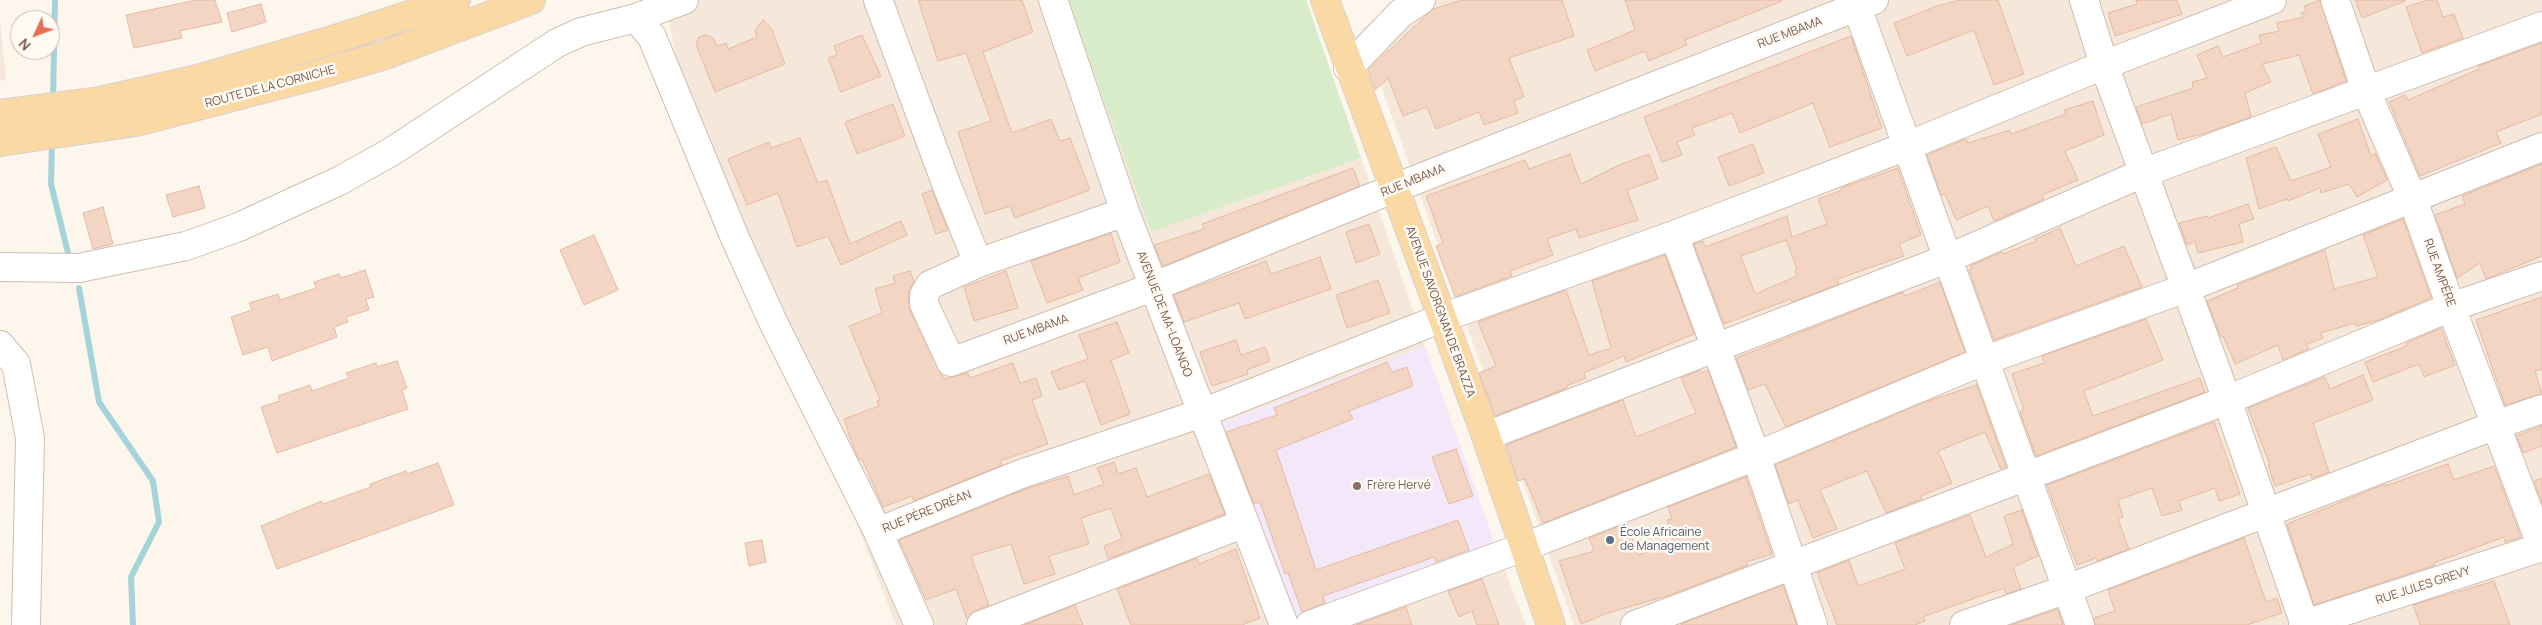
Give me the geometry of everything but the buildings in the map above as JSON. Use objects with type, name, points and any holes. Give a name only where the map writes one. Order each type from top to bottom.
[{"type":"main road","points":[[0,114],[100,101],[194,80],[329,41],[456,0]]},
{"type":"main road","name":"ROUTE DE LA CORNICHE","points":[[0,142],[136,122],[313,76],[386,55],[531,0]]},
{"type":"main road","name":"AVENUE SAVORGNAN DE BRAZZA","points":[[1325,0],[1348,68],[1395,188],[1486,436],[1551,625]]},
{"type":"street","points":[[0,267],[78,268],[186,246],[239,227],[340,181],[558,43],[581,32],[636,18],[684,0]]},
{"type":"street","points":[[878,0],[978,264],[1125,212]]},
{"type":"street","name":"AVENUE DE MA-LOANGO","points":[[1053,0],[1125,212],[1284,625]]},
{"type":"street","points":[[1348,68],[1400,14],[1421,0]]},
{"type":"street","points":[[2084,0],[2104,65],[2227,400],[2304,625]]},
{"type":"street","name":"RUE PÈRE DRÉAN","points":[[878,532],[1021,474],[1202,414],[1442,318],[1674,235],[1907,146],[2104,65],[2272,0]]},
{"type":"street","name":"RUE AMPÈRE","points":[[2335,0],[2367,93],[2413,200],[2451,307],[2542,547]]},
{"type":"street","points":[[1866,3],[1907,146],[1949,258],[1983,361],[2027,475],[2080,625]]},
{"type":"street","name":"RUE MBAMA","points":[[978,264],[930,285],[924,295],[924,304],[952,362],[1153,287],[1395,188],[1866,3]]},
{"type":"street","points":[[636,18],[652,37],[711,185],[738,245],[773,322],[878,532],[919,625]]},
{"type":"street","points":[[1486,436],[1949,258],[2143,173],[2367,93],[2542,26]]},
{"type":"street","points":[[1310,625],[1524,547],[1756,456],[1983,361],[2186,288],[2413,200],[2542,147]]},
{"type":"street","points":[[1674,235],[1756,456],[1813,625]]},
{"type":"street","points":[[1634,625],[2227,400],[2451,307],[2542,276]]},
{"type":"street","points":[[0,344],[16,364],[30,438],[26,625]]},
{"type":"street","points":[[1964,625],[2067,589],[2496,425],[2542,410]]},
{"type":"street","points":[[981,625],[1245,523]]},
{"type":"street","name":"RUE JULES GREVY","points":[[2304,625],[2542,547]]},
{"type":"shaded area","points":[[665,0],[1068,0],[1151,232],[1361,158],[1425,346],[1217,425],[1496,547],[1526,625],[896,625],[676,57]]},
{"type":"shaded area","points":[[1400,0],[2542,0],[2542,625],[1574,625],[1361,30]]},
{"type":"shaded area","points":[[0,18],[6,80],[0,81]]},
{"type":"shaded area","name":"Frère Hervé","points":[[1425,346],[1496,547],[1290,622],[1217,425]]},
{"type":"green space","points":[[1068,0],[1306,0],[1361,158],[1151,232]]},
{"type":"waterway","points":[[53,101],[55,0]]},
{"type":"waterway","points":[[52,141],[51,184],[68,253]]},
{"type":"waterway","points":[[79,288],[99,402],[153,481],[159,522],[131,577],[133,625]]},
{"type":"place","name":"Frère Hervé","points":[[1357,486]]},
{"type":"place","name":"École Africaine de Management","points":[[1610,540]]}]
